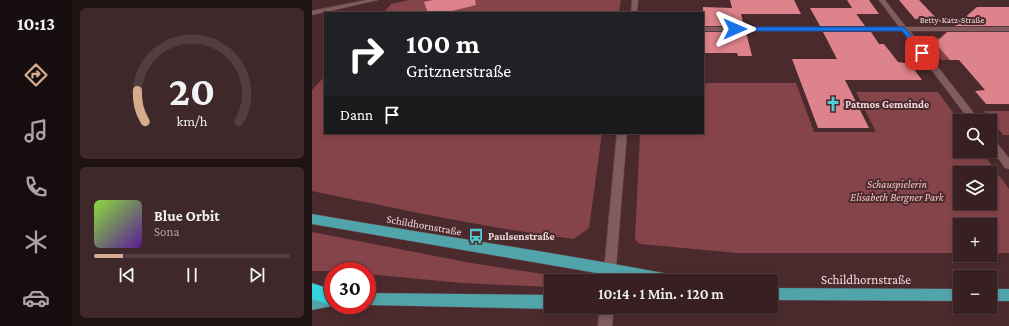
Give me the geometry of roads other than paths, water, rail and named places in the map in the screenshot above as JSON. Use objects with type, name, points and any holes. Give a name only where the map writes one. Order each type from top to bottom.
[{"type":"highway","points":[[312,291],[324,296]]},
{"type":"main road","name":"Schildhornstraße","points":[[312,219],[605,274]]},
{"type":"main road","name":"Schildhornstraße","points":[[778,294],[953,295]]},
{"type":"main road","points":[[997,295],[1009,295]]},
{"type":"main road","points":[[376,299],[544,302]]},
{"type":"main road","points":[[312,303],[324,301]]},
{"type":"street","points":[[312,13],[375,0]]},
{"type":"street","points":[[634,12],[635,0]]},
{"type":"street","points":[[882,0],[970,114]]},
{"type":"street","name":"Betty-Katz-Straße","points":[[704,29],[1009,29]]},
{"type":"street","points":[[610,274],[622,134]]},
{"type":"street","points":[[997,149],[1009,165]]},
{"type":"street","points":[[605,326],[606,314]]},
{"type":"place","name":"Patmos Gemeinde","points":[[833,104]]},
{"type":"place","name":"Paulsenstraße","points":[[476,236]]},
{"type":"park label","name":"Schauspielerin Elisabeth Bergner Park","points":[[897,190]]}]
